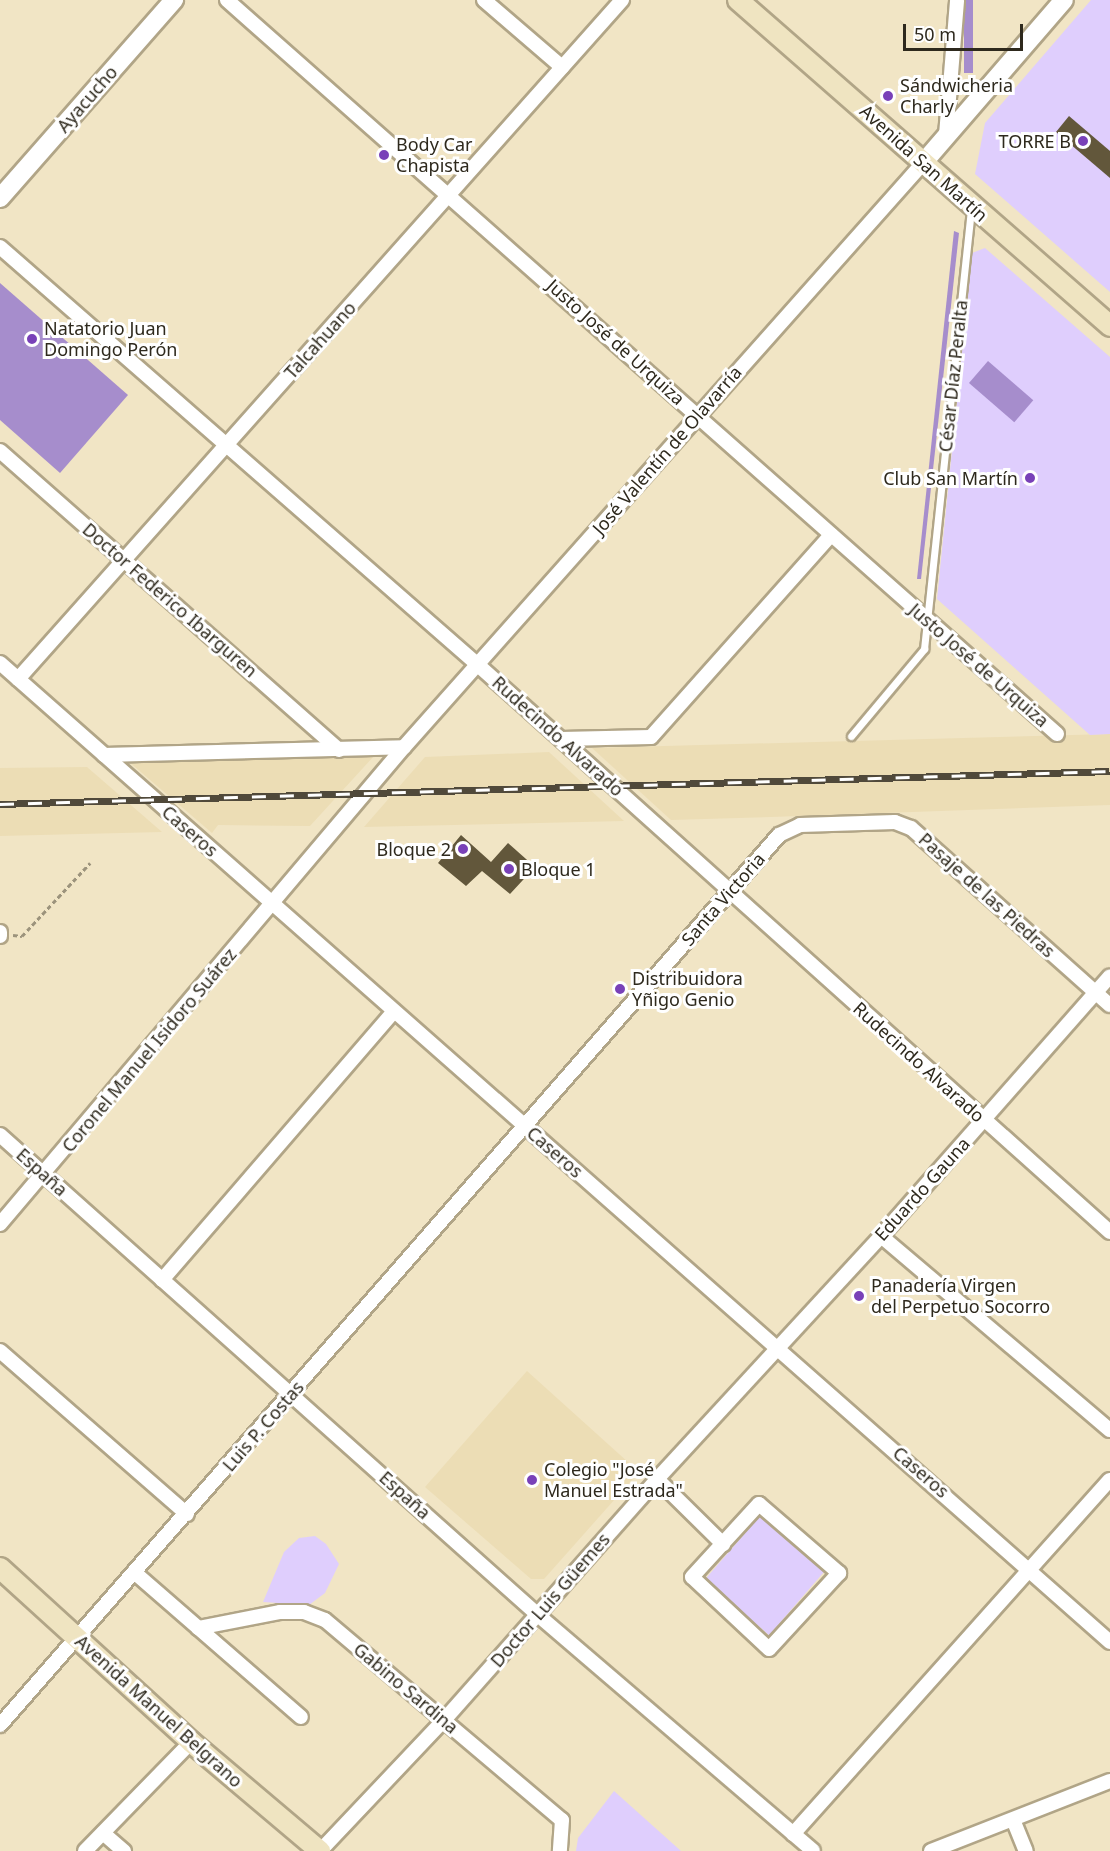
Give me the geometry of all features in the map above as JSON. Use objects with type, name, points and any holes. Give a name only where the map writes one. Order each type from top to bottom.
[{"type":"main road","name":"Avenida San Martín","points":[[738,0],[1110,326]]},
{"type":"main road","name":"Avenida Manuel Belgrano","points":[[0,1568],[191,1742],[320,1851]]},
{"type":"street","name":"Ayacucho","points":[[0,198],[174,0]]},
{"type":"street","name":"Justo José de Urquiza","points":[[227,0],[1057,734]]},
{"type":"street","points":[[484,0],[562,67]]},
{"type":"street","name":"Talcahuano","points":[[18,679],[622,0]]},
{"type":"street","points":[[946,135],[957,0]]},
{"type":"street","name":"José Valentín de Olavarría","points":[[273,903],[404,747],[697,414],[924,162],[1064,0]]},
{"type":"street","name":"Rudecindo Alvarado","points":[[0,247],[478,665],[1110,1232]]},
{"type":"street","name":"Doctor Federico Ibarguren","points":[[0,451],[339,750]]},
{"type":"street","points":[[561,739],[651,737],[831,535]]},
{"type":"street","name":"Caseros","points":[[0,663],[1032,1570],[1110,1642]]},
{"type":"street","points":[[104,755],[404,747]]},
{"type":"street","name":"Pasaje de las Piedras","points":[[779,835],[800,825],[895,822],[911,828],[1110,1005]]},
{"type":"street","name":"Santa Victoria","points":[[527,1127],[779,835]]},
{"type":"street","name":"Coronel Manuel Isidoro Suárez","points":[[0,1224],[273,903]]},
{"type":"street","name":"Eduardo Gauna","points":[[778,1346],[881,1236],[1110,976]]},
{"type":"street","points":[[162,1280],[394,1011]]},
{"type":"street","name":"Luis P. Costas","points":[[0,1725],[78,1639],[291,1392],[527,1127]]},
{"type":"street","name":"España","points":[[0,1135],[291,1392],[538,1615],[813,1851]]},
{"type":"street","points":[[881,1236],[1110,1430]]},
{"type":"street","name":"Doctor Luis Güemes","points":[[320,1851],[445,1719],[778,1346]]},
{"type":"street","points":[[0,1351],[187,1514]]},
{"type":"street","points":[[657,1479],[723,1544]]},
{"type":"street","points":[[793,1834],[1032,1570],[1110,1480]]},
{"type":"street","points":[[759,1504],[839,1573],[769,1649],[692,1577],[723,1544],[759,1504]]},
{"type":"street","points":[[134,1572],[301,1716]]},
{"type":"street","name":"Gabino Sardina","points":[[198,1628],[280,1612],[304,1612],[325,1620],[562,1820],[560,1851]]},
{"type":"street","points":[[85,1851],[191,1742]]},
{"type":"street","points":[[931,1851],[1014,1822],[1110,1781]]},
{"type":"street","points":[[1014,1822],[1026,1851]]},
{"type":"street","points":[[103,1833],[124,1851]]},
{"type":"lane","name":"César Díaz Peralta","points":[[851,736],[924,649],[972,206]]},
{"type":"path","points":[[1,934],[22,936],[90,863]]},
{"type":"shaded area","points":[[964,0],[973,0],[973,73],[964,73]]},
{"type":"shaded area","points":[[1091,0],[1110,0],[1110,292],[975,174],[985,123]]},
{"type":"shaded area","points":[[954,231],[959,233],[921,579],[917,579]]},
{"type":"shaded area","name":"Club San Martín","points":[[985,248],[1110,357],[1110,734],[1090,735],[937,599],[972,253]]},
{"type":"shaded area","name":"Natatorio Juan Domingo Perón","points":[[0,283],[128,395],[60,473],[0,420]]},
{"type":"shaded area","points":[[988,361],[1033,400],[1014,422],[969,383]]},
{"type":"shaded area","points":[[1110,734],[1110,805],[671,820],[592,748]]},
{"type":"shaded area","points":[[549,752],[624,821],[364,827],[425,757]]},
{"type":"shaded area","points":[[374,756],[310,826],[218,825],[212,833],[128,761]]},
{"type":"shaded area","points":[[87,767],[162,832],[0,836],[0,768]]},
{"type":"shaded area","name":"Colegio \"José Manuel Estrada\"","points":[[527,1371],[639,1472],[544,1579],[531,1579],[425,1487]]},
{"type":"shaded area","points":[[760,1516],[824,1572],[769,1635],[705,1579]]},
{"type":"shaded area","points":[[315,1536],[326,1544],[339,1564],[325,1593],[309,1605],[263,1602],[284,1552],[299,1538]]},
{"type":"shaded area","points":[[614,1791],[681,1851],[576,1851],[578,1838]]},
{"type":"building","name":"TORRE B","points":[[1069,116],[1110,151],[1110,178],[1056,132]]},
{"type":"building","points":[[461,835],[491,862],[508,843],[535,867],[510,894],[482,871],[466,886],[438,863]]},
{"type":"railway","points":[[0,804],[1110,771]]},
{"type":"place","name":"Sándwicheria Charly","points":[[888,96]]},
{"type":"place","name":"TORRE B","points":[[1083,141]]},
{"type":"place","name":"Body Car Chapista","points":[[384,155]]},
{"type":"place","name":"Natatorio Juan Domingo Perón","points":[[32,339]]},
{"type":"place","name":"Club San Martín","points":[[1030,478]]},
{"type":"place","name":"Bloque 2","points":[[463,849]]},
{"type":"place","name":"Bloque 1","points":[[509,869]]},
{"type":"place","name":"Distribuidora Yñigo Genio","points":[[620,989]]},
{"type":"place","name":"Panadería Virgen del Perpetuo Socorro","points":[[859,1296]]},
{"type":"place","name":"Colegio \"José Manuel Estrada\"","points":[[532,1480]]}]
